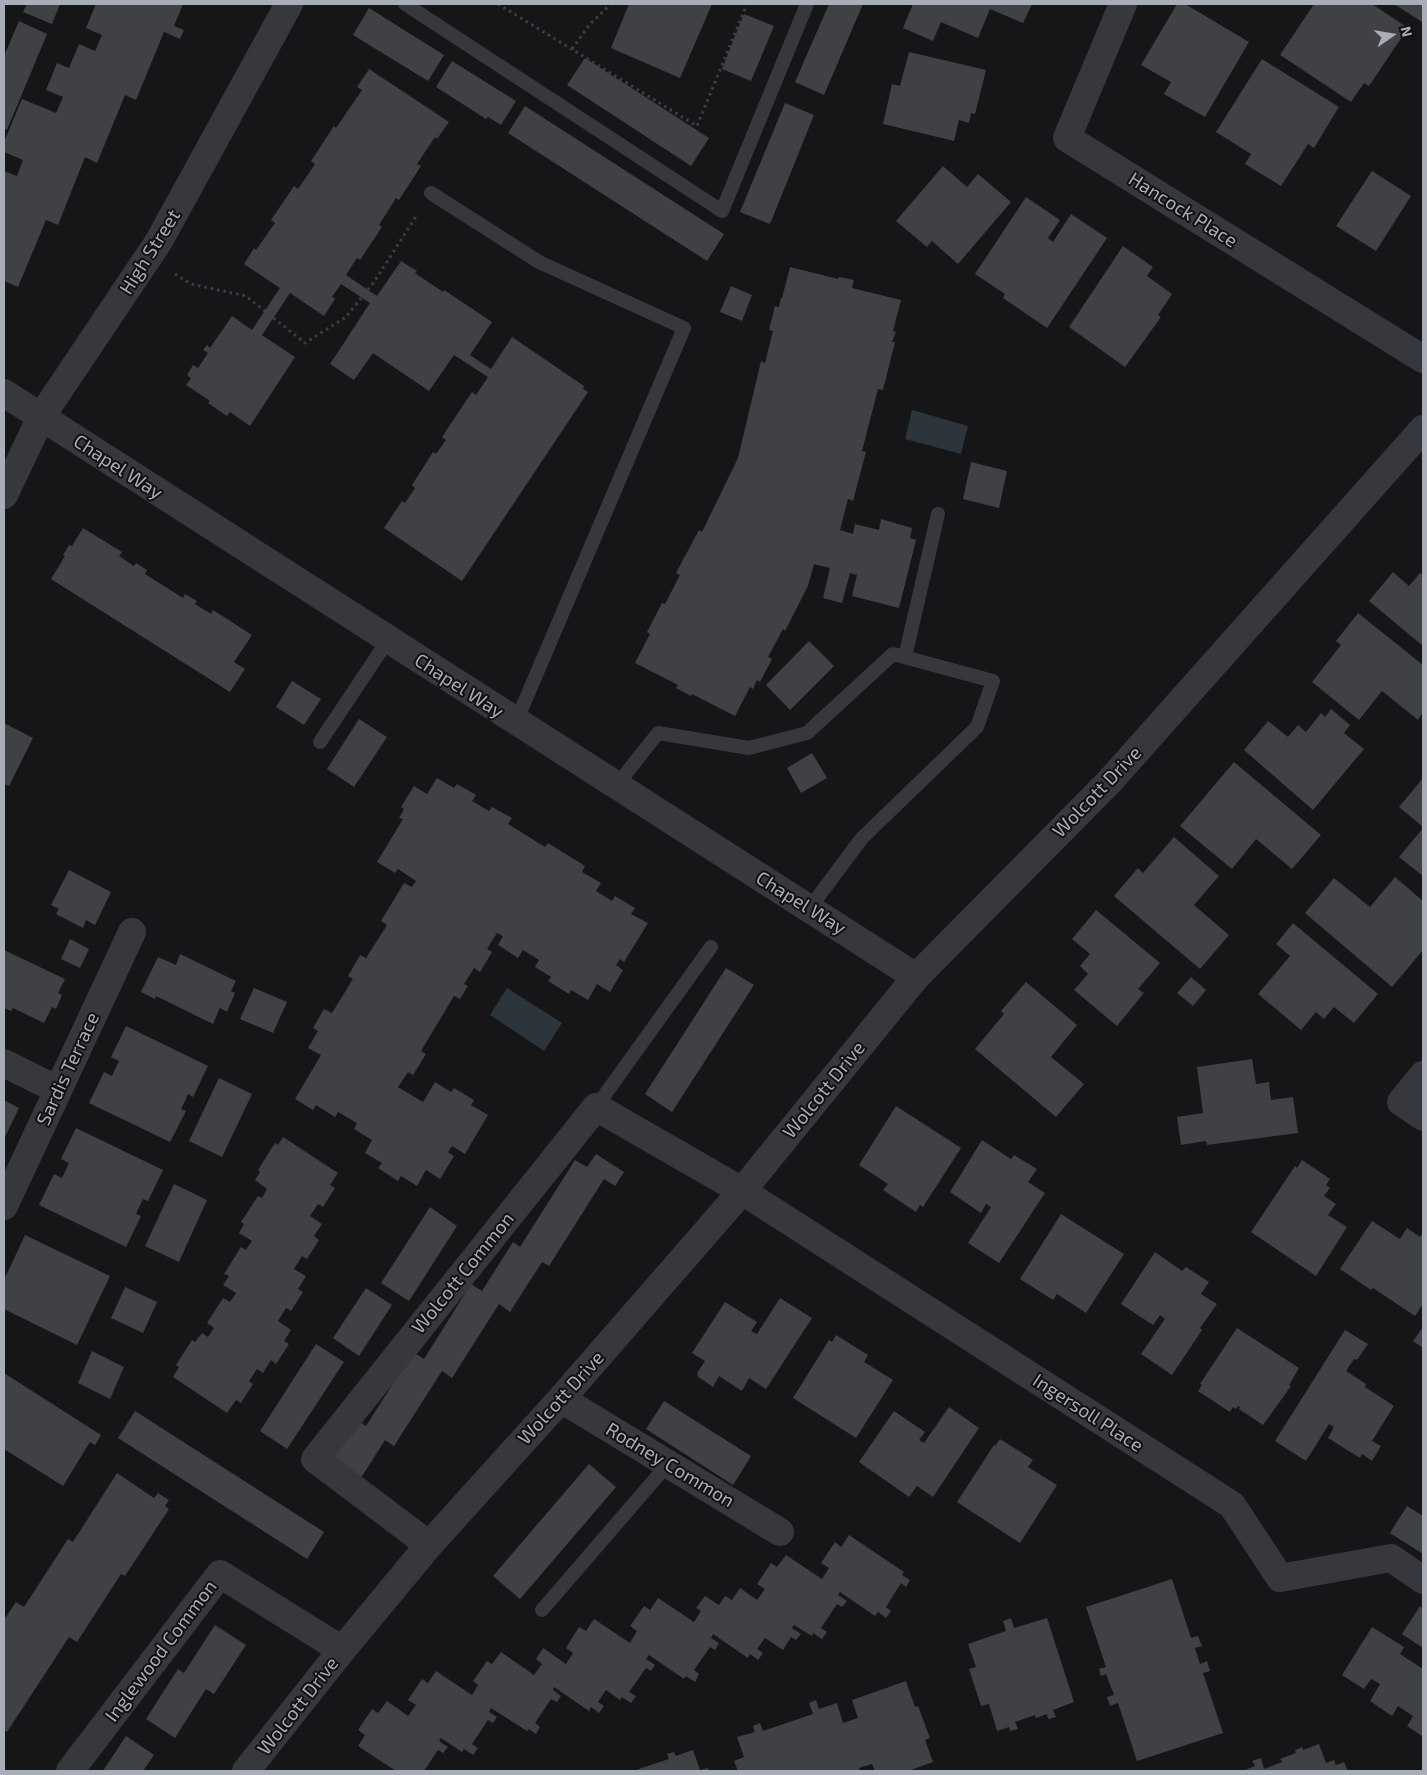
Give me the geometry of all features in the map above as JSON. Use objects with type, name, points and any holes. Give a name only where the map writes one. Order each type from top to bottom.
[{"type":"street","name":"High Street","points":[[4,495],[41,417],[159,241],[289,4]]},
{"type":"street","name":"Hancock Place","points":[[1123,4],[1067,138],[1423,359]]},
{"type":"street","name":"Chapel Way","points":[[4,393],[916,977]]},
{"type":"street","name":"Wolcott Drive","points":[[246,1771],[342,1650],[429,1545],[561,1399],[742,1191],[916,977],[1109,782],[1423,429]]},
{"type":"street","name":"Sardis Terrace","points":[[4,1206],[132,932]]},
{"type":"street","points":[[4,1063],[58,1090]]},
{"type":"street","points":[[1412,1110],[1423,1075]]},
{"type":"street","points":[[596,1107],[742,1191]]},
{"type":"street","name":"Wolcott Common","points":[[429,1545],[315,1459],[596,1107]]},
{"type":"street","name":"Ingersoll Place","points":[[742,1191],[1232,1505],[1280,1578],[1390,1558],[1423,1580]]},
{"type":"street","name":"Rodney Common","points":[[561,1399],[780,1532]]},
{"type":"street","name":"Inglewood Common","points":[[70,1771],[220,1574],[342,1650]]},
{"type":"lane","points":[[405,4],[722,211],[807,4]]},
{"type":"lane","points":[[431,193],[539,262],[684,328],[516,722]]},
{"type":"lane","points":[[905,657],[938,514]]},
{"type":"lane","points":[[320,742],[388,640]]},
{"type":"lane","points":[[616,786],[658,733],[749,748],[807,733],[894,654],[993,681],[977,728],[862,838],[810,909]]},
{"type":"lane","points":[[596,1107],[712,947]]},
{"type":"lane","points":[[542,1610],[668,1464]]},
{"type":"path","points":[[498,4],[697,126],[747,4]]},
{"type":"path","points":[[572,49],[590,24],[611,4]]},
{"type":"path","points":[[149,257],[191,284],[246,296],[305,343],[346,317],[374,282],[431,193]]},
{"type":"shaded area","points":[[912,410],[968,426],[961,454],[905,439]]},
{"type":"shaded area","points":[[507,988],[562,1023],[544,1051],[490,1015]]},
{"type":"building","points":[[27,4],[60,4],[52,24],[23,12]]},
{"type":"building","points":[[96,4],[183,4],[174,26],[184,30],[180,39],[164,32],[136,100],[125,95],[97,163],[85,157],[58,225],[46,220],[18,287],[4,281],[4,171],[17,176],[23,160],[4,152],[4,142],[22,99],[56,113],[63,97],[46,90],[57,63],[69,68],[79,44],[95,51],[102,35],[86,28]]},
{"type":"building","points":[[629,4],[712,4],[680,78],[611,48]]},
{"type":"building","points":[[829,4],[863,4],[824,95],[795,82]]},
{"type":"building","points":[[913,4],[1032,4],[1023,23],[990,9],[978,38],[941,22],[933,41],[903,28]]},
{"type":"building","points":[[1177,4],[1185,4],[1249,42],[1205,117],[1164,94],[1171,82],[1141,65]]},
{"type":"building","points":[[1314,4],[1372,4],[1408,28],[1369,86],[1364,83],[1351,102],[1280,55]]},
{"type":"building","points":[[1394,4],[1423,4],[1422,22]]},
{"type":"building","points":[[369,8],[444,55],[428,81],[353,35]]},
{"type":"building","points":[[744,14],[774,26],[751,81],[722,69]]},
{"type":"building","points":[[19,21],[47,34],[7,130],[4,128],[4,56]]},
{"type":"building","points":[[909,52],[986,70],[975,114],[971,113],[969,123],[959,120],[954,141],[883,124],[892,84],[900,86]]},
{"type":"building","points":[[585,58],[709,138],[691,166],[567,85]]},
{"type":"building","points":[[1262,59],[1339,107],[1314,148],[1308,144],[1281,186],[1245,164],[1251,154],[1216,132]]},
{"type":"building","points":[[452,61],[516,101],[501,125],[488,117],[486,119],[436,87]]},
{"type":"building","points":[[369,69],[449,122],[437,139],[435,137],[417,164],[421,166],[399,200],[396,198],[379,225],[382,227],[360,260],[357,258],[346,275],[377,296],[401,261],[443,292],[444,290],[492,322],[470,355],[491,369],[512,337],[584,386],[583,389],[588,392],[462,581],[384,528],[402,501],[405,503],[415,488],[412,485],[433,452],[436,454],[446,440],[442,437],[472,392],[476,395],[488,377],[454,355],[429,391],[373,353],[354,380],[330,364],[370,303],[341,284],[332,297],[335,299],[324,316],[290,293],[262,335],[295,357],[250,426],[230,412],[227,416],[208,403],[210,401],[186,385],[191,378],[187,375],[193,365],[198,368],[208,353],[203,350],[207,345],[210,348],[232,316],[252,330],[280,288],[244,264],[254,248],[256,250],[275,223],[271,220],[294,186],[298,189],[315,164],[311,161],[334,126],[336,128],[362,90],[357,87]]},
{"type":"building","points":[[785,103],[814,115],[770,224],[740,212]]},
{"type":"building","points":[[525,106],[724,234],[707,261],[508,133]]},
{"type":"building","points":[[943,166],[967,187],[978,174],[1011,202],[958,264],[932,241],[927,247],[896,221]]},
{"type":"building","points":[[1372,171],[1411,196],[1376,251],[1336,226]]},
{"type":"building","points":[[1026,197],[1060,220],[1048,238],[1053,242],[1071,214],[1107,238],[1047,328],[1003,298],[1005,294],[975,274]]},
{"type":"building","points":[[1123,246],[1153,267],[1147,276],[1172,294],[1158,315],[1161,317],[1125,367],[1069,327]]},
{"type":"building","points":[[790,267],[838,279],[839,277],[854,280],[852,288],[901,300],[893,331],[896,332],[892,342],[895,342],[883,390],[878,389],[862,451],[866,452],[853,501],[848,499],[840,530],[853,534],[855,524],[879,530],[881,519],[912,528],[910,538],[916,540],[899,608],[852,596],[857,575],[850,573],[842,603],[823,598],[830,568],[814,564],[808,586],[785,631],[783,629],[768,657],[772,659],[760,682],[757,680],[753,689],[750,687],[735,716],[692,694],[691,696],[676,688],[678,685],[635,663],[650,634],[647,632],[662,603],[665,604],[680,575],[676,573],[699,530],[702,532],[738,458],[761,361],[765,363],[773,331],[769,330],[775,306],[779,307]]},
{"type":"building","points":[[731,286],[752,295],[742,321],[720,312]]},
{"type":"building","points":[[971,462],[1007,471],[999,508],[963,499]]},
{"type":"building","points":[[83,528],[122,552],[119,556],[134,566],[136,563],[147,570],[145,574],[183,598],[185,594],[197,601],[195,604],[211,614],[213,610],[252,635],[234,662],[245,669],[230,692],[51,579],[65,556],[63,555],[69,545],[72,546]]},
{"type":"building","points":[[1393,572],[1409,586],[1420,573],[1423,575],[1423,646],[1369,601]]},
{"type":"building","points":[[1358,613],[1423,665],[1423,712],[1418,720],[1382,691],[1359,720],[1312,682],[1341,645],[1336,641]]},
{"type":"building","points":[[809,641],[834,666],[790,710],[766,685]]},
{"type":"building","points":[[292,681],[321,699],[304,725],[276,707]]},
{"type":"building","points":[[1331,709],[1350,725],[1344,733],[1364,749],[1313,810],[1244,750],[1268,721],[1288,737],[1298,725],[1306,732],[1321,713],[1325,717]]},
{"type":"building","points":[[359,719],[387,737],[354,787],[327,769]]},
{"type":"building","points":[[4,723],[33,738],[9,786],[4,784]]},
{"type":"building","points":[[812,753],[827,778],[801,793],[787,768]]},
{"type":"building","points":[[1234,762],[1321,835],[1292,869],[1256,839],[1232,869],[1180,826]]},
{"type":"building","points":[[437,778],[454,788],[457,784],[476,795],[472,801],[489,811],[492,807],[512,818],[508,824],[545,847],[548,843],[585,866],[582,872],[601,883],[596,891],[612,901],[615,896],[635,908],[631,914],[648,923],[624,962],[620,959],[616,965],[623,970],[610,992],[597,984],[588,1000],[571,990],[569,994],[548,981],[551,977],[535,967],[539,960],[523,950],[518,958],[498,945],[503,936],[497,933],[487,949],[492,952],[480,972],[474,968],[464,984],[468,986],[460,999],[454,996],[421,1051],[426,1054],[413,1075],[408,1072],[398,1087],[423,1102],[435,1082],[451,1092],[454,1088],[474,1100],[471,1105],[488,1115],[465,1154],[452,1146],[448,1152],[454,1156],[440,1179],[426,1170],[417,1186],[401,1176],[398,1181],[378,1168],[382,1163],[365,1153],[372,1140],[354,1129],[357,1123],[338,1112],[335,1117],[316,1105],[313,1110],[295,1099],[321,1055],[308,1048],[318,1031],[313,1028],[324,1009],[332,1013],[353,979],[348,976],[360,955],[366,958],[387,925],[381,921],[404,883],[412,887],[416,881],[398,869],[395,873],[377,862],[403,819],[399,818],[404,809],[401,807],[414,786],[427,794]]},
{"type":"building","points":[[1423,778],[1423,827],[1399,807]]},
{"type":"building","points":[[1423,828],[1423,876],[1399,857]]},
{"type":"building","points":[[1174,837],[1219,876],[1194,905],[1229,935],[1200,969],[1114,896],[1138,868],[1143,873]]},
{"type":"building","points":[[69,870],[111,892],[95,925],[86,920],[83,928],[56,914],[59,909],[51,905]]},
{"type":"building","points":[[1395,877],[1423,901],[1423,950],[1392,987],[1305,913],[1334,878],[1370,907]]},
{"type":"building","points":[[1096,910],[1160,963],[1138,989],[1144,993],[1117,1026],[1074,990],[1088,974],[1080,966],[1090,954],[1072,939]]},
{"type":"building","points":[[1293,923],[1378,994],[1354,1023],[1334,1007],[1324,1019],[1316,1012],[1301,1030],[1258,994],[1290,956],[1276,944]]},
{"type":"building","points":[[70,939],[89,949],[80,968],[61,959]]},
{"type":"building","points":[[4,950],[65,979],[58,993],[62,995],[56,1009],[52,1007],[44,1023],[13,1008],[11,1011],[4,1008]]},
{"type":"building","points":[[180,954],[236,981],[231,991],[235,993],[227,1012],[220,1008],[213,1024],[156,996],[155,999],[141,992],[158,957],[176,965]]},
{"type":"building","points":[[726,968],[754,985],[672,1112],[645,1094]]},
{"type":"building","points":[[1191,977],[1206,990],[1193,1006],[1177,993]]},
{"type":"building","points":[[1026,982],[1077,1025],[1051,1057],[1084,1084],[1056,1117],[975,1049],[1004,1014],[1001,1011]]},
{"type":"building","points":[[254,988],[287,1002],[273,1033],[240,1019]]},
{"type":"building","points":[[126,1026],[208,1066],[193,1097],[188,1094],[181,1109],[186,1111],[170,1142],[89,1103],[104,1072],[112,1076],[119,1061],[111,1057]]},
{"type":"building","points":[[1252,1059],[1256,1084],[1269,1082],[1271,1100],[1293,1097],[1298,1133],[1207,1145],[1206,1141],[1181,1145],[1177,1117],[1203,1113],[1197,1067]]},
{"type":"building","points":[[219,1078],[252,1094],[222,1157],[189,1141]]},
{"type":"building","points":[[4,1100],[19,1108],[4,1139]]},
{"type":"building","points":[[896,1106],[961,1148],[923,1207],[920,1205],[916,1212],[883,1190],[888,1184],[859,1165]]},
{"type":"building","points":[[76,1128],[163,1170],[148,1201],[143,1199],[136,1214],[141,1216],[126,1247],[39,1205],[54,1174],[62,1178],[69,1163],[61,1159]]},
{"type":"building","points":[[283,1137],[338,1173],[330,1185],[335,1188],[323,1207],[318,1204],[310,1216],[322,1224],[314,1236],[319,1240],[307,1259],[302,1256],[294,1269],[306,1276],[298,1289],[303,1292],[291,1311],[286,1308],[278,1321],[291,1330],[284,1341],[289,1344],[276,1364],[271,1360],[263,1373],[257,1369],[249,1381],[253,1384],[241,1403],[236,1400],[227,1413],[173,1377],[179,1367],[176,1365],[192,1340],[195,1342],[202,1333],[208,1337],[214,1328],[207,1323],[223,1298],[230,1302],[236,1293],[223,1285],[229,1276],[224,1274],[241,1247],[246,1250],[252,1241],[239,1233],[244,1224],[241,1222],[258,1196],[262,1198],[267,1189],[255,1180],[260,1172],[258,1170],[275,1143],[278,1145]]},
{"type":"building","points":[[982,1140],[1011,1159],[1014,1155],[1037,1169],[1028,1182],[1045,1193],[999,1263],[968,1243],[991,1207],[986,1204],[981,1213],[950,1192]]},
{"type":"building","points":[[596,1154],[624,1172],[615,1186],[604,1179],[549,1266],[542,1262],[510,1312],[499,1304],[452,1378],[442,1371],[394,1446],[385,1440],[361,1478],[332,1459],[357,1420],[366,1426],[413,1352],[424,1359],[471,1284],[482,1291],[513,1242],[520,1247],[575,1160],[587,1167]]},
{"type":"building","points":[[1302,1160],[1330,1179],[1326,1185],[1330,1188],[1324,1196],[1336,1204],[1328,1215],[1347,1227],[1316,1276],[1251,1232],[1295,1166],[1297,1168]]},
{"type":"building","points":[[174,1184],[207,1200],[179,1262],[145,1246]]},
{"type":"building","points":[[430,1207],[457,1226],[409,1301],[381,1283]]},
{"type":"building","points":[[1061,1214],[1124,1254],[1086,1313],[1057,1294],[1053,1300],[1020,1279]]},
{"type":"building","points":[[1372,1221],[1400,1239],[1407,1228],[1420,1237],[1423,1232],[1423,1304],[1415,1316],[1340,1269]]},
{"type":"building","points":[[25,1235],[110,1276],[77,1345],[4,1309],[4,1280]]},
{"type":"building","points":[[1155,1252],[1182,1271],[1186,1267],[1209,1282],[1201,1294],[1217,1304],[1200,1328],[1202,1330],[1172,1375],[1141,1354],[1165,1319],[1160,1315],[1153,1325],[1121,1304]]},
{"type":"building","points":[[125,1287],[157,1302],[143,1333],[111,1318]]},
{"type":"building","points":[[366,1288],[392,1305],[359,1356],[333,1338]]},
{"type":"building","points":[[780,1298],[812,1318],[766,1389],[749,1378],[742,1391],[719,1376],[713,1387],[697,1376],[705,1361],[692,1353],[725,1302],[757,1322],[751,1331],[757,1334]]},
{"type":"building","points":[[1423,1327],[1423,1348],[1413,1341]]},
{"type":"building","points":[[1237,1328],[1299,1368],[1289,1385],[1291,1386],[1263,1425],[1239,1409],[1240,1407],[1238,1406],[1236,1409],[1233,1407],[1230,1412],[1198,1391],[1202,1385],[1200,1384]]},
{"type":"building","points":[[1345,1330],[1368,1344],[1357,1360],[1354,1359],[1346,1371],[1366,1384],[1365,1387],[1394,1406],[1372,1441],[1381,1446],[1372,1461],[1362,1454],[1360,1458],[1328,1438],[1334,1427],[1329,1424],[1306,1461],[1275,1441]]},
{"type":"building","points":[[836,1335],[868,1355],[864,1362],[893,1380],[856,1438],[793,1398],[829,1340],[832,1342]]},
{"type":"building","points":[[316,1344],[344,1362],[287,1449],[260,1431]]},
{"type":"building","points":[[92,1351],[124,1367],[110,1399],[78,1383]]},
{"type":"building","points":[[4,1373],[101,1435],[95,1445],[90,1442],[63,1486],[4,1449]]},
{"type":"building","points":[[664,1401],[751,1456],[733,1485],[646,1429]]},
{"type":"building","points":[[949,1407],[979,1428],[933,1497],[917,1486],[909,1497],[859,1462],[894,1411],[925,1432],[919,1440],[924,1443]]},
{"type":"building","points":[[135,1411],[324,1532],[307,1559],[118,1438]]},
{"type":"building","points":[[1000,1439],[1033,1460],[1028,1467],[1057,1485],[1020,1543],[957,1502],[994,1445]]},
{"type":"building","points":[[589,1464],[616,1487],[520,1599],[493,1576]]},
{"type":"building","points":[[117,1473],[154,1498],[158,1493],[169,1500],[165,1506],[169,1509],[125,1576],[121,1574],[77,1642],[69,1637],[7,1732],[4,1730],[4,1620],[16,1602],[24,1607],[68,1539],[73,1542]]},
{"type":"building","points":[[1407,1506],[1423,1516],[1423,1554],[1390,1533]]},
{"type":"building","points":[[849,1535],[904,1572],[902,1575],[910,1580],[906,1587],[901,1583],[886,1607],[891,1611],[886,1618],[878,1612],[875,1616],[840,1592],[838,1595],[847,1601],[842,1607],[837,1604],[821,1628],[827,1632],[822,1639],[813,1633],[812,1636],[794,1625],[792,1628],[801,1634],[796,1640],[791,1637],[783,1650],[765,1638],[757,1649],[763,1653],[758,1660],[750,1654],[748,1658],[713,1634],[711,1638],[719,1643],[715,1650],[710,1647],[694,1670],[699,1674],[695,1682],[686,1676],[684,1679],[649,1655],[646,1659],[655,1665],[651,1671],[646,1668],[629,1692],[636,1696],[631,1703],[622,1697],[620,1700],[606,1690],[598,1702],[604,1706],[599,1713],[591,1707],[589,1711],[554,1687],[553,1690],[561,1696],[557,1702],[551,1699],[535,1723],[540,1727],[536,1734],[529,1729],[527,1731],[491,1708],[489,1712],[497,1717],[493,1723],[488,1720],[472,1744],[478,1748],[473,1755],[464,1749],[462,1752],[441,1738],[439,1741],[448,1747],[443,1753],[438,1750],[424,1771],[396,1771],[358,1746],[365,1735],[358,1730],[372,1709],[378,1713],[387,1701],[408,1716],[416,1705],[408,1700],[422,1679],[428,1683],[436,1671],[472,1695],[478,1685],[473,1681],[487,1661],[492,1664],[501,1652],[534,1675],[542,1664],[536,1659],[543,1648],[566,1664],[573,1653],[566,1648],[579,1627],[586,1631],[594,1619],[630,1643],[637,1631],[630,1626],[644,1606],[650,1610],[658,1598],[694,1622],[701,1611],[696,1608],[705,1596],[719,1605],[725,1596],[732,1600],[740,1588],[757,1600],[765,1589],[757,1584],[771,1563],[777,1567],[786,1555],[822,1579],[829,1568],[821,1563],[835,1542],[841,1547]]},
{"type":"building","points":[[1172,1579],[1191,1638],[1198,1636],[1202,1646],[1195,1648],[1200,1664],[1207,1661],[1210,1671],[1203,1673],[1223,1733],[1137,1761],[1118,1703],[1110,1706],[1107,1697],[1114,1695],[1106,1674],[1101,1676],[1099,1669],[1106,1667],[1086,1607]]},
{"type":"building","points":[[1420,1606],[1423,1609],[1423,1648],[1402,1634]]},
{"type":"building","points":[[1011,1618],[1014,1628],[1047,1618],[1074,1702],[1053,1710],[1056,1717],[1048,1719],[1047,1714],[1036,1718],[1035,1715],[1015,1722],[1018,1729],[1010,1731],[1009,1727],[997,1731],[989,1704],[981,1706],[969,1669],[976,1667],[968,1644],[1006,1631],[1003,1621]]},
{"type":"building","points":[[215,1625],[246,1645],[214,1694],[206,1689],[175,1738],[146,1719],[178,1669],[184,1673]]},
{"type":"building","points":[[1372,1627],[1404,1647],[1400,1654],[1423,1669],[1422,1736],[1407,1726],[1413,1716],[1398,1706],[1392,1716],[1370,1701],[1380,1684],[1371,1679],[1364,1689],[1342,1675]]},
{"type":"building","points":[[906,1681],[915,1707],[918,1706],[930,1738],[925,1740],[933,1762],[908,1771],[875,1771],[872,1764],[859,1768],[860,1771],[738,1771],[734,1761],[744,1757],[737,1737],[755,1732],[753,1726],[760,1723],[763,1731],[813,1714],[809,1703],[816,1700],[819,1709],[837,1703],[843,1723],[858,1718],[852,1700]]},
{"type":"building","points":[[126,1736],[154,1755],[143,1771],[103,1771]]},
{"type":"building","points":[[1319,1744],[1326,1763],[1334,1760],[1336,1765],[1344,1762],[1348,1771],[1243,1771],[1255,1766],[1252,1761],[1261,1758],[1264,1769],[1282,1762],[1280,1759],[1296,1753],[1295,1750],[1302,1747],[1303,1750]]},
{"type":"building","points":[[693,1750],[700,1770],[708,1768],[709,1771],[633,1771],[669,1759],[667,1754],[674,1752],[676,1756]]}]
